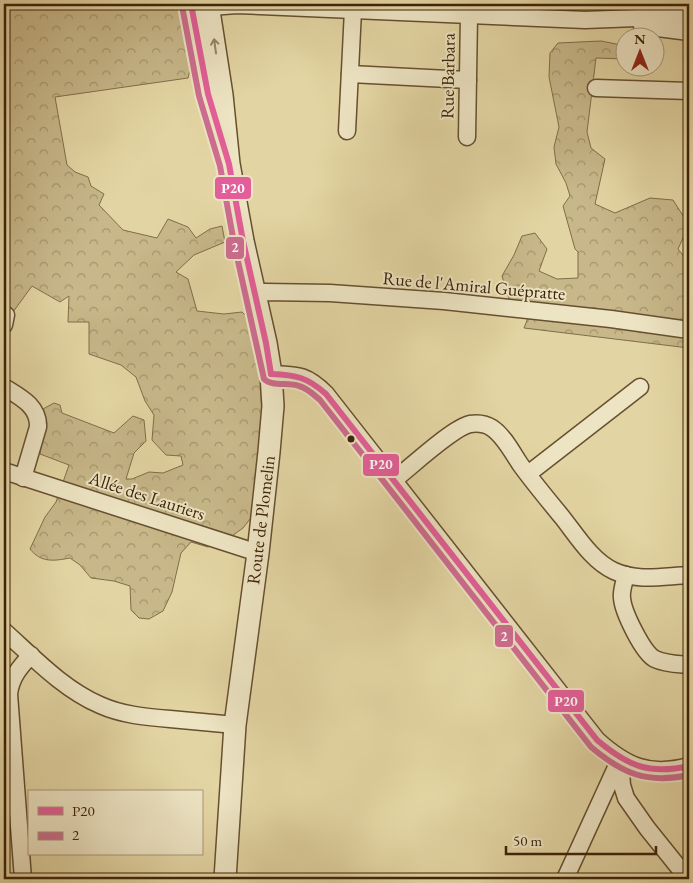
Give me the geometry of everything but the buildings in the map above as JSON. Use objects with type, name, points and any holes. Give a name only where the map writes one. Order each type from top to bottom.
[{"type":"street","points":[[200,6],[353,10],[585,20],[689,32]]},
{"type":"street","name":"Route de Plomelin","points":[[200,6],[208,94],[229,164],[254,293],[266,342],[273,406],[258,553],[235,725],[225,879]]},
{"type":"street","points":[[347,131],[353,10]]},
{"type":"street","name":"Rue Barbara","points":[[467,137],[469,15]]},
{"type":"street","points":[[585,20],[689,16]]},
{"type":"street","points":[[350,74],[468,80]]},
{"type":"street","points":[[596,88],[689,91]]},
{"type":"street","name":"Rue de l'Amiral Guépratte","points":[[254,293],[330,293],[435,301],[602,318],[689,330]]},
{"type":"street","points":[[270,374],[298,376],[315,383],[336,406],[597,740],[620,759],[632,766],[654,770],[668,770],[689,766]]},
{"type":"street","points":[[4,387],[31,407],[38,419],[38,427],[23,478]]},
{"type":"street","points":[[528,474],[640,387]]},
{"type":"street","points":[[394,480],[454,431],[469,424],[482,424],[492,427],[594,557],[613,571],[641,578],[689,575]]},
{"type":"street","name":"Allée des Lauriers","points":[[4,471],[258,553]]},
{"type":"street","points":[[626,575],[622,594],[623,607],[645,649],[652,658],[660,661],[689,665]]},
{"type":"street","points":[[4,631],[81,695],[100,705],[138,716],[235,725]]},
{"type":"street","points":[[22,879],[9,694],[12,680],[18,669],[31,655]]},
{"type":"street","points":[[565,879],[620,759]]},
{"type":"street","points":[[620,759],[622,785],[626,798],[647,828],[688,879]]},
{"type":"green space","points":[[4,4],[189,4],[192,62],[188,78],[55,97],[67,165],[75,172],[88,177],[91,186],[104,194],[99,205],[123,230],[157,238],[168,219],[188,227],[196,238],[210,229],[222,226],[225,242],[194,255],[176,272],[188,279],[197,311],[224,314],[242,312],[250,320],[260,365],[262,420],[258,509],[243,528],[229,538],[208,547],[191,542],[181,553],[172,592],[163,611],[149,619],[139,618],[131,610],[130,586],[114,581],[91,578],[80,565],[70,558],[43,559],[34,554],[30,549],[45,517],[56,502],[69,465],[40,454],[43,409],[54,403],[60,405],[62,413],[114,433],[133,416],[144,420],[146,441],[134,453],[126,479],[132,479],[149,472],[163,473],[183,465],[181,456],[166,455],[152,440],[154,415],[145,401],[136,377],[121,365],[89,354],[89,322],[68,322],[69,296],[60,302],[32,286],[13,312],[4,309]]},
{"type":"green space","points":[[601,41],[616,44],[616,59],[596,58],[587,132],[591,148],[605,159],[595,204],[615,213],[650,198],[673,200],[689,225],[678,249],[689,263],[689,348],[524,328],[533,305],[510,302],[502,276],[522,236],[535,233],[547,249],[539,271],[557,279],[578,278],[578,252],[575,249],[563,206],[570,196],[566,183],[556,164],[554,147],[559,127],[549,77],[550,53],[558,43]]},
{"type":"transit line","name":"P20","points":[[191,4],[208,94],[229,164],[271,374]]},
{"type":"transit line","name":"2","points":[[182,6],[199,96],[220,166],[234,243],[264,379],[271,383],[302,387],[320,400],[591,747],[614,764],[636,774],[660,778],[689,775]]},
{"type":"transit line","name":"P20","points":[[271,374],[287,375],[307,380],[326,394],[597,740],[629,762],[650,769],[675,769],[689,766]]}]
